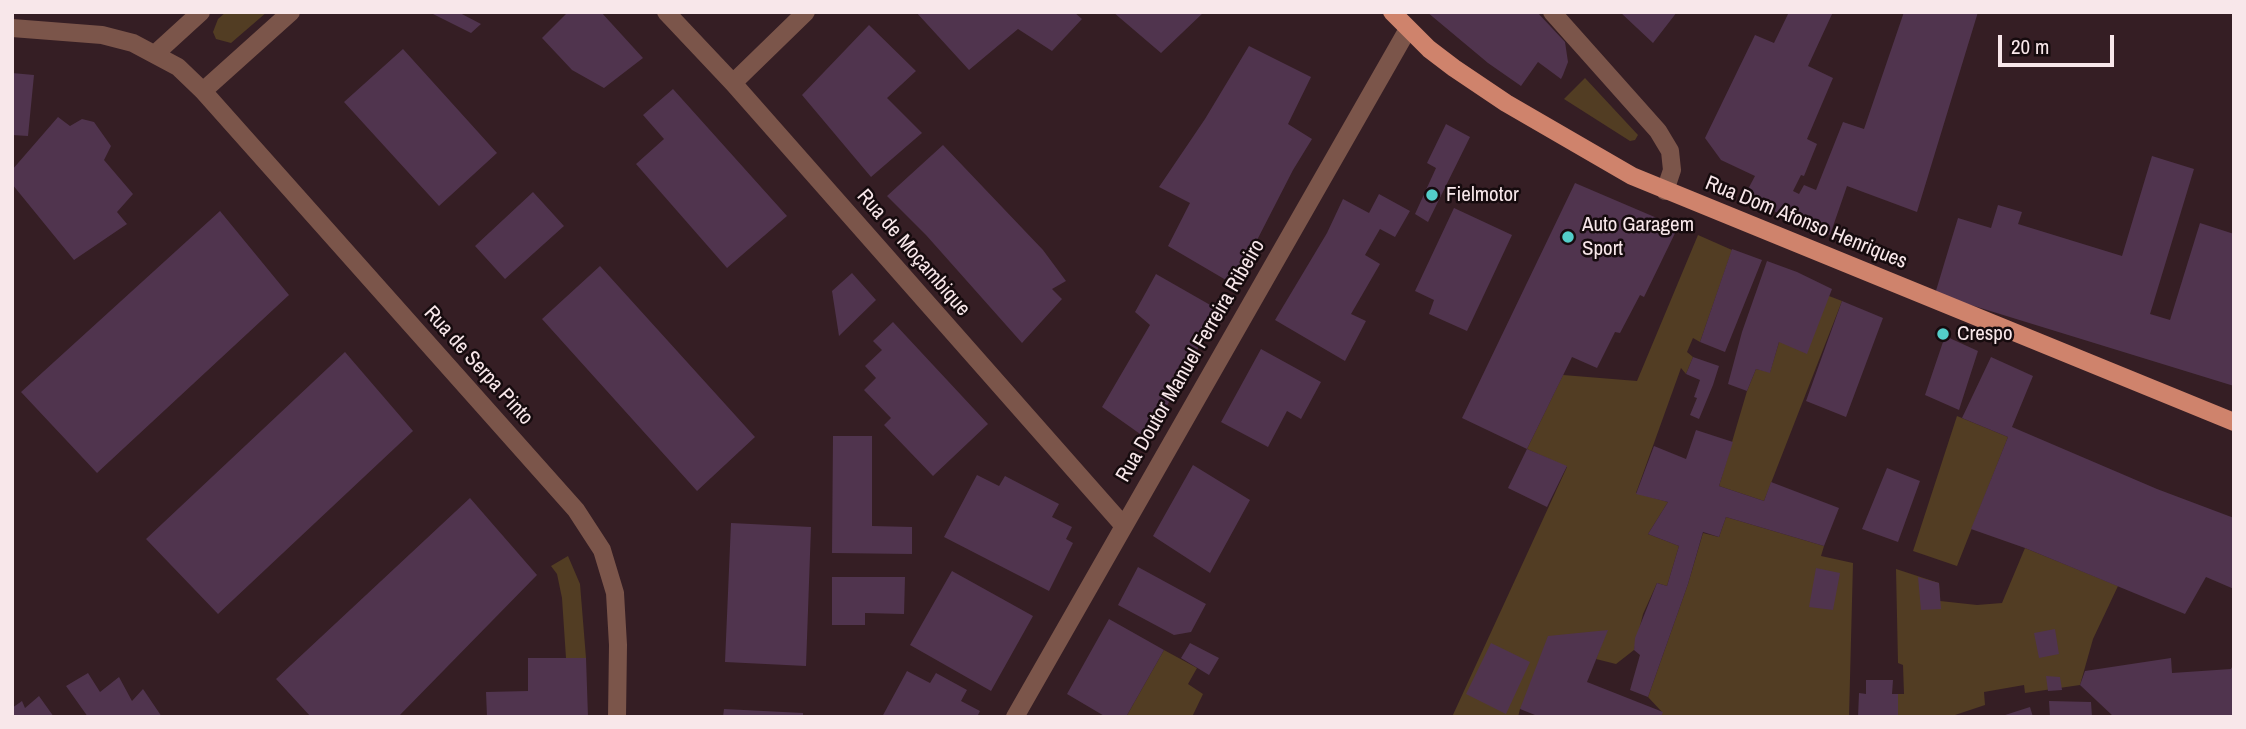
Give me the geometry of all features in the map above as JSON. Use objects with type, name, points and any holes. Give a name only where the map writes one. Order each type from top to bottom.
[{"type":"main road","name":"Rua Dom Afonso Henriques","points":[[1392,12],[1429,49],[1506,103],[1632,176],[2234,422]]},
{"type":"street","points":[[155,54],[201,12]]},
{"type":"street","points":[[12,28],[102,35],[133,43],[178,67],[204,91],[291,12]]},
{"type":"street","name":"Rua de Moçambique","points":[[666,12],[733,83],[1123,525]]},
{"type":"street","points":[[733,83],[806,12]]},
{"type":"street","points":[[1552,12],[1658,131],[1670,151],[1672,170],[1665,191]]},
{"type":"street","name":"Rua Doutor Manuel Ferreira Ribeiro","points":[[1015,717],[1408,29]]},
{"type":"street","name":"Rua de Serpa Pinto","points":[[204,91],[576,510],[602,550],[615,593],[618,645],[617,717]]},
{"type":"shaded area","points":[[226,12],[267,12],[231,43],[216,39],[213,32],[218,19]]},
{"type":"shaded area","points":[[1585,78],[1638,135],[1635,140],[1630,141],[1564,99]]},
{"type":"shaded area","points":[[1698,235],[1732,250],[1700,342],[1693,338],[1687,352],[1693,357],[1686,374],[1681,368],[1636,493],[1668,502],[1648,534],[1679,546],[1667,586],[1657,583],[1643,614],[1634,650],[1616,664],[1596,659],[1607,630],[1520,709],[1518,717],[1452,717],[1567,467],[1527,449],[1563,375],[1637,381]]},
{"type":"shaded area","points":[[1829,296],[1842,301],[1764,501],[1719,486],[1756,369],[1770,372],[1779,342]]},
{"type":"shaded area","points":[[1957,416],[2008,437],[1957,566],[1913,551]]},
{"type":"shaded area","points":[[1726,517],[1824,546],[1821,556],[1853,563],[1849,717],[1661,717],[1662,712],[1648,697],[1703,533],[1719,537]]},
{"type":"shaded area","points":[[2025,548],[2118,586],[2093,639],[2080,685],[2025,693],[2024,685],[1984,692],[1985,705],[1949,717],[1898,717],[1898,694],[1904,694],[1903,665],[1898,663],[1896,569],[1939,583],[1940,601],[1977,605],[2002,603]]},
{"type":"shaded area","points":[[568,556],[580,584],[586,658],[566,658],[562,598],[557,574],[551,566]]},
{"type":"shaded area","points":[[1164,650],[1197,668],[1188,684],[1203,694],[1192,717],[1126,717]]},
{"type":"building","points":[[429,12],[458,12],[481,24],[471,33]]},
{"type":"building","points":[[568,12],[601,12],[643,58],[604,88],[572,70],[542,38]]},
{"type":"building","points":[[916,12],[1074,12],[1082,19],[1052,51],[1018,29],[969,70]]},
{"type":"building","points":[[1113,12],[1204,12],[1161,53]]},
{"type":"building","points":[[1427,12],[1537,12],[1565,42],[1568,62],[1563,75],[1561,79],[1538,62],[1521,86],[1488,63]]},
{"type":"building","points":[[1620,12],[1677,12],[1653,43]]},
{"type":"building","points":[[1789,12],[1833,12],[1808,66],[1833,78],[1807,139],[1817,144],[1804,176],[1801,175],[1793,191],[1799,194],[1804,185],[1816,190],[1843,122],[1864,129],[1904,12],[1978,12],[1917,212],[1847,186],[1830,235],[1752,202],[1747,191],[1755,176],[1721,160],[1705,138],[1755,35],[1774,43]]},
{"type":"building","points":[[869,25],[916,71],[887,98],[922,133],[871,177],[802,95]]},
{"type":"building","points":[[1249,46],[1311,77],[1288,124],[1312,139],[1231,283],[1168,246],[1190,203],[1159,187],[1205,119]]},
{"type":"building","points":[[403,49],[497,153],[439,206],[344,102]]},
{"type":"building","points":[[12,73],[34,75],[28,136],[12,135]]},
{"type":"building","points":[[673,89],[787,216],[727,268],[636,164],[664,139],[643,115]]},
{"type":"building","points":[[58,117],[70,126],[82,119],[94,122],[111,146],[104,160],[133,194],[117,212],[127,224],[74,260],[12,184],[12,170]]},
{"type":"building","points":[[1446,124],[1470,137],[1428,222],[1415,214],[1436,168],[1427,163]]},
{"type":"building","points":[[943,145],[1043,250],[1066,281],[1052,289],[1062,299],[1022,343],[926,235],[887,196]]},
{"type":"building","points":[[2152,156],[2194,169],[2150,314],[2170,320],[2200,223],[2234,234],[2234,386],[1935,294],[1958,218],[1991,228],[1998,205],[2022,212],[2018,224],[2122,256]]},
{"type":"building","points":[[1575,183],[1678,227],[1644,297],[1640,295],[1620,333],[1615,332],[1597,368],[1572,357],[1527,449],[1462,418]]},
{"type":"building","points":[[533,192],[564,226],[505,279],[475,246]]},
{"type":"building","points":[[1379,194],[1410,211],[1395,237],[1380,229],[1365,255],[1380,264],[1351,314],[1366,321],[1345,361],[1275,320],[1327,233],[1343,199],[1369,213]]},
{"type":"building","points":[[1454,208],[1512,235],[1467,331],[1429,314],[1434,300],[1415,291]]},
{"type":"building","points":[[220,211],[289,295],[97,473],[21,392]]},
{"type":"building","points":[[1732,249],[1762,260],[1725,352],[1700,342]]},
{"type":"building","points":[[1767,261],[1832,289],[1807,354],[1779,342],[1770,373],[1756,369],[1747,391],[1728,384],[1742,332]]},
{"type":"building","points":[[600,266],[755,437],[697,491],[542,319]]},
{"type":"building","points":[[852,273],[876,300],[839,336],[832,291]]},
{"type":"building","points":[[1156,274],[1219,310],[1157,424],[1143,436],[1102,407],[1150,325],[1135,312]]},
{"type":"building","points":[[1842,301],[1883,318],[1846,417],[1806,401]]},
{"type":"building","points":[[893,322],[988,424],[933,476],[884,425],[891,418],[864,390],[876,378],[865,366],[882,350],[873,341]]},
{"type":"building","points":[[1945,336],[1978,351],[1959,410],[1925,395]]},
{"type":"building","points":[[1261,349],[1321,382],[1301,419],[1287,411],[1268,447],[1221,422]]},
{"type":"building","points":[[345,352],[413,431],[218,614],[146,539]]},
{"type":"building","points":[[1693,357],[1719,366],[1699,419],[1690,415],[1700,380],[1686,374]]},
{"type":"building","points":[[1991,357],[2033,376],[2012,427],[2157,489],[2234,518],[2234,589],[2206,577],[2185,614],[2025,548],[1971,529],[2008,437],[1962,418]]},
{"type":"building","points":[[1696,430],[1733,442],[1719,486],[1764,501],[1771,482],[1839,508],[1824,546],[1726,517],[1719,537],[1703,532],[1688,584],[1648,697],[1630,690],[1640,655],[1634,650],[1635,638],[1657,583],[1667,586],[1679,546],[1648,534],[1668,502],[1636,494],[1654,446],[1686,459]]},
{"type":"building","points":[[833,436],[872,436],[872,526],[912,527],[912,554],[832,553]]},
{"type":"building","points":[[1527,449],[1567,466],[1547,507],[1508,488]]},
{"type":"building","points":[[1193,465],[1250,500],[1210,573],[1153,536]]},
{"type":"building","points":[[1887,468],[1920,481],[1898,542],[1862,529]]},
{"type":"building","points":[[977,475],[999,486],[1005,476],[1059,504],[1052,517],[1072,527],[1066,539],[1073,543],[1049,591],[944,537]]},
{"type":"building","points":[[470,498],[537,575],[398,717],[311,717],[276,679]]},
{"type":"building","points":[[731,523],[811,527],[806,666],[725,662]]},
{"type":"building","points":[[1138,567],[1206,604],[1191,632],[1174,635],[1118,605]]},
{"type":"building","points":[[1816,568],[1840,573],[1833,610],[1809,607]]},
{"type":"building","points":[[952,571],[1033,616],[991,691],[910,645]]},
{"type":"building","points":[[832,577],[905,577],[904,614],[865,613],[865,625],[832,625]]},
{"type":"building","points":[[1918,577],[1939,583],[1941,609],[1921,610]]},
{"type":"building","points":[[1109,619],[1164,650],[1126,717],[1106,717],[1067,694]]},
{"type":"building","points":[[2055,629],[2059,654],[2039,658],[2034,633]]},
{"type":"building","points":[[1608,630],[1587,682],[1663,712],[1661,717],[1540,717],[1520,709],[1548,636]]},
{"type":"building","points":[[1190,643],[1219,658],[1209,675],[1181,658]]},
{"type":"building","points":[[1491,643],[1530,662],[1506,714],[1466,694]]},
{"type":"building","points":[[528,658],[586,658],[588,717],[487,717],[486,692],[528,691]]},
{"type":"building","points":[[2171,658],[2172,673],[2231,669],[2234,663],[2234,717],[2114,717],[2080,685],[2085,671]]},
{"type":"building","points":[[907,671],[930,683],[936,673],[967,690],[961,701],[980,711],[977,717],[882,717]]},
{"type":"building","points":[[88,673],[100,692],[119,677],[132,701],[143,689],[162,717],[88,717],[66,686]]},
{"type":"building","points":[[2046,676],[2060,677],[2062,690],[2048,691]]},
{"type":"building","points":[[1866,680],[1893,680],[1892,694],[1898,694],[1898,717],[1858,717],[1859,693],[1866,694]]},
{"type":"building","points":[[39,696],[54,717],[12,717],[12,708],[22,701],[25,708]]},
{"type":"building","points":[[2049,701],[2091,702],[2092,717],[2050,717]]},
{"type":"building","points":[[2030,707],[2033,717],[2002,717],[2002,716]]},
{"type":"building","points":[[724,709],[803,713],[803,717],[723,717]]},
{"type":"place","name":"Fielmotor","points":[[1432,195]]},
{"type":"place","name":"Auto Garagem Sport","points":[[1568,237]]},
{"type":"place","name":"Crespo","points":[[1943,334]]}]
